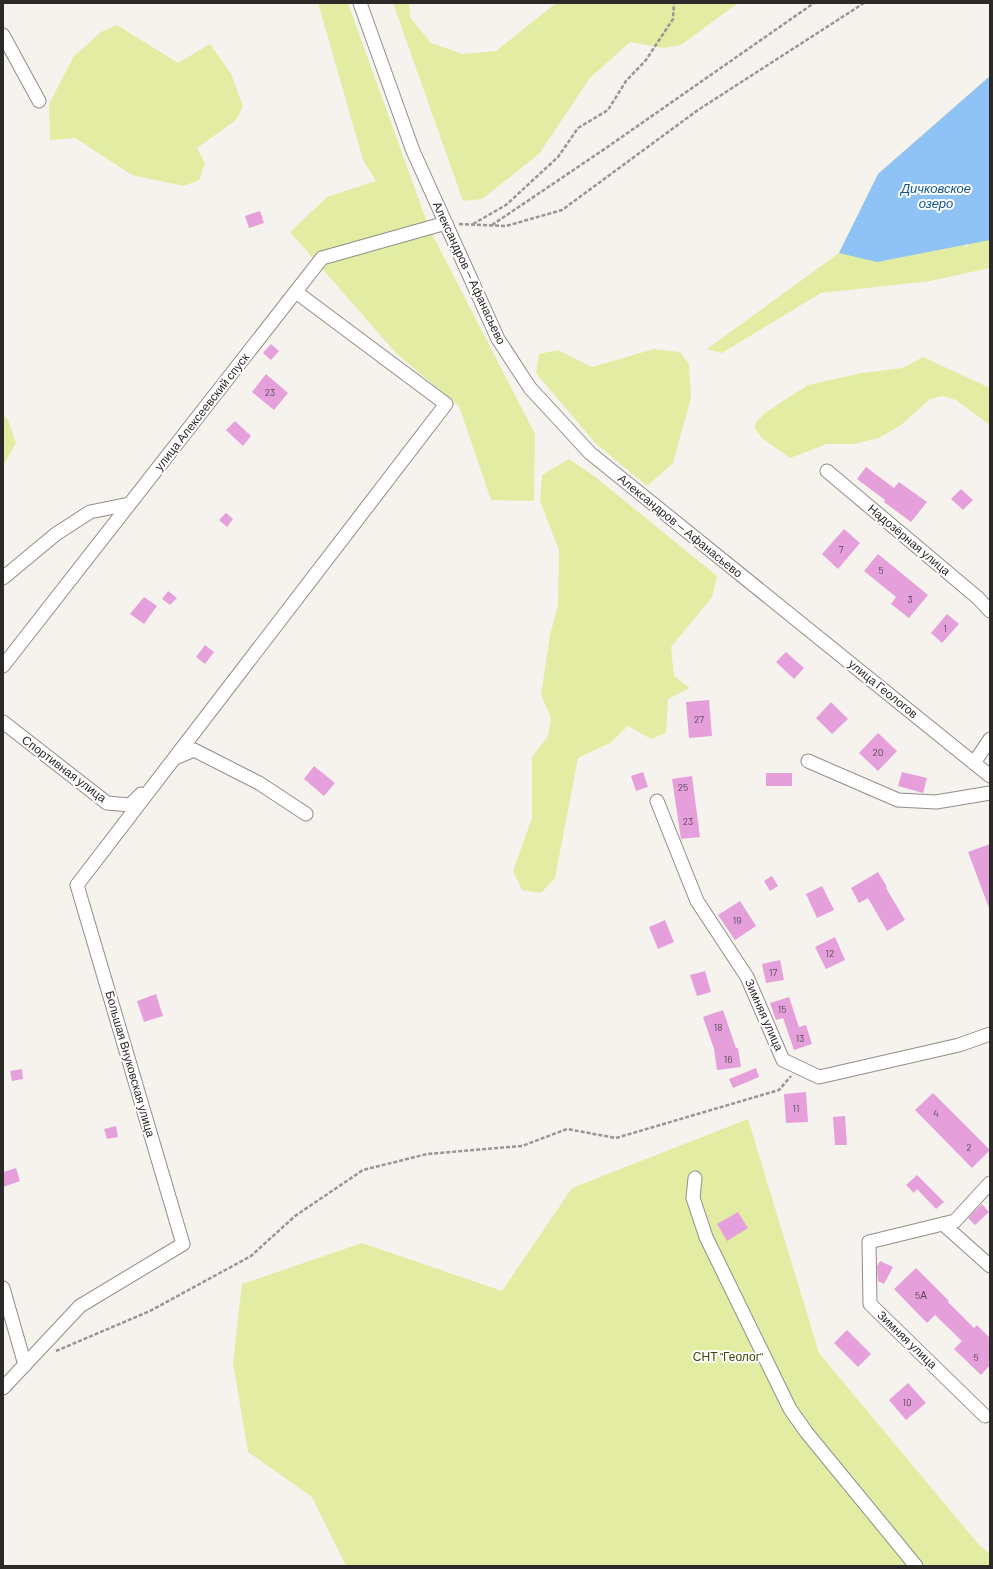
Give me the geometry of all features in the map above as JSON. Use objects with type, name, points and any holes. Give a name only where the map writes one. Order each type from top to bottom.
[{"type":"street","name":"Александров — Афанасьево","points":[[360,3],[413,151],[498,339],[530,388],[590,454],[777,604]]},
{"type":"street","points":[[3,35],[39,101]]},
{"type":"street","name":"улица Алексеевский спуск","points":[[3,666],[322,258],[446,224]]},
{"type":"street","points":[[175,758],[446,404],[296,292]]},
{"type":"street","name":"Надозёрная улица","points":[[827,471],[978,598],[990,611]]},
{"type":"street","points":[[3,578],[56,534],[90,512],[130,504]]},
{"type":"street","name":"улица Геологов","points":[[777,604],[990,776]]},
{"type":"street","name":"Спортивная улица","points":[[3,722],[107,803],[130,805],[147,788],[165,762],[194,750],[259,783],[306,814]]},
{"type":"street","points":[[974,763],[990,739]]},
{"type":"street","name":"Большая Внуковская улица","points":[[25,1365],[80,1306],[183,1244],[77,885],[175,758]]},
{"type":"street","points":[[808,761],[898,800],[936,802],[990,793]]},
{"type":"street","name":"Зимняя улица","points":[[657,801],[697,901],[747,977],[783,1060],[819,1077],[959,1045],[990,1034]]},
{"type":"street","points":[[695,1178],[694,1198],[706,1237],[790,1409],[807,1433],[916,1566]]},
{"type":"street","name":"Зимняя улица","points":[[985,1416],[870,1304],[869,1242],[955,1221],[990,1183]]},
{"type":"street","points":[[943,1224],[990,1266]]},
{"type":"street","points":[[3,1288],[25,1365],[3,1388]]},
{"type":"path","points":[[473,224],[506,205],[558,157],[578,128],[608,110],[626,81],[646,60],[673,19],[674,3]]},
{"type":"path","points":[[492,225],[606,148],[814,3]]},
{"type":"path","points":[[446,224],[506,226],[562,210],[698,110],[864,3]]},
{"type":"path","points":[[53,1353],[150,1310],[251,1256],[295,1216],[363,1170],[427,1154],[522,1146],[567,1130],[616,1138],[779,1090],[792,1076]]},
{"type":"green space","points":[[318,3],[348,3],[429,228],[535,434],[534,501],[491,500],[459,406],[396,353],[290,232],[327,197],[376,181],[363,160]]},
{"type":"green space","points":[[393,3],[409,3],[410,17],[431,43],[463,54],[496,51],[556,3],[738,3],[681,45],[663,48],[630,42],[590,78],[539,154],[482,199],[463,201]]},
{"type":"green space","points":[[117,25],[178,63],[210,44],[231,74],[243,106],[236,120],[197,148],[205,163],[199,180],[184,186],[132,175],[75,138],[50,140],[49,104],[74,56],[101,32]]},
{"type":"green space","name":"Дичковское озеро","points":[[990,76],[962,206],[965,248],[990,222],[990,268],[930,281],[821,293],[722,353],[707,349],[839,253],[878,174]]},
{"type":"green space","points":[[654,349],[680,352],[689,364],[691,398],[673,463],[647,486],[596,444],[536,373],[539,354],[558,350],[592,367]]},
{"type":"green space","points":[[923,357],[990,388],[990,425],[956,400],[942,396],[930,399],[901,425],[879,438],[853,444],[827,444],[790,458],[763,439],[755,429],[756,422],[766,412],[808,385],[862,373],[903,368]]},
{"type":"green space","points":[[3,414],[8,420],[16,443],[3,466]]},
{"type":"green space","points":[[569,459],[594,476],[717,576],[712,597],[671,647],[674,676],[690,688],[668,699],[666,733],[651,739],[628,726],[610,743],[578,758],[555,878],[541,893],[522,890],[513,871],[532,818],[532,757],[548,736],[551,718],[541,695],[550,635],[558,605],[559,550],[540,501],[542,475]]},
{"type":"green space","name":"СНТ \"Геолог\"","points":[[748,1119],[819,1353],[980,1546],[990,1554],[990,1566],[346,1566],[312,1497],[248,1452],[233,1363],[242,1284],[362,1243],[502,1291],[572,1188]]},
{"type":"water","name":"Дичковское озеро","points":[[990,76],[990,240],[877,262],[839,253],[878,174]]},
{"type":"building","points":[[260,211],[264,223],[249,228],[245,216]]},
{"type":"building","points":[[271,344],[279,351],[271,360],[263,353]]},
{"type":"building","points":[[266,374],[288,393],[274,410],[252,392]]},
{"type":"building","points":[[235,421],[251,436],[243,446],[226,430]]},
{"type":"building","points":[[866,467],[894,488],[899,482],[927,502],[911,522],[857,479]]},
{"type":"building","points":[[961,489],[973,500],[963,510],[951,499]]},
{"type":"building","points":[[226,513],[233,519],[227,527],[219,520]]},
{"type":"building","points":[[844,529],[860,543],[838,569],[822,554]]},
{"type":"building","points":[[878,554],[928,595],[909,618],[891,604],[896,597],[864,571]]},
{"type":"building","points":[[168,591],[177,598],[170,605],[162,599]]},
{"type":"building","points":[[144,597],[157,606],[144,624],[130,614]]},
{"type":"building","points":[[947,614],[959,624],[942,643],[931,633]]},
{"type":"building","points":[[205,645],[214,652],[205,664],[196,657]]},
{"type":"building","points":[[786,652],[804,668],[794,679],[776,662]]},
{"type":"building","points":[[709,700],[712,736],[689,738],[686,702]]},
{"type":"building","points":[[831,702],[848,719],[832,734],[816,718]]},
{"type":"building","points":[[878,733],[897,751],[878,771],[859,753]]},
{"type":"building","points":[[314,766],[335,783],[324,796],[304,779]]},
{"type":"building","points":[[643,772],[648,787],[636,791],[631,776]]},
{"type":"building","points":[[902,772],[927,778],[923,793],[898,786]]},
{"type":"building","points":[[766,773],[792,773],[792,786],[766,786]]},
{"type":"building","points":[[692,776],[700,837],[681,839],[672,779]]},
{"type":"building","points":[[990,844],[990,908],[989,908],[968,852]]},
{"type":"building","points":[[878,872],[905,920],[887,931],[868,898],[859,903],[851,888]]},
{"type":"building","points":[[772,876],[778,886],[770,891],[764,881]]},
{"type":"building","points":[[822,886],[834,910],[817,918],[806,894]]},
{"type":"building","points":[[740,901],[756,926],[735,940],[718,915]]},
{"type":"building","points":[[665,920],[674,942],[658,949],[649,927]]},
{"type":"building","points":[[835,937],[845,960],[826,969],[815,947]]},
{"type":"building","points":[[780,960],[784,980],[766,983],[762,964]]},
{"type":"building","points":[[705,971],[711,992],[697,996],[690,975]]},
{"type":"building","points":[[156,994],[163,1016],[144,1022],[137,1001]]},
{"type":"building","points":[[789,997],[799,1027],[806,1025],[812,1044],[794,1050],[783,1018],[776,1020],[770,1003]]},
{"type":"building","points":[[723,1010],[736,1048],[738,1048],[741,1067],[717,1070],[714,1049],[703,1017]]},
{"type":"building","points":[[756,1068],[759,1077],[733,1088],[729,1079]]},
{"type":"building","points":[[22,1069],[23,1079],[12,1081],[10,1071]]},
{"type":"building","points":[[806,1092],[808,1122],[786,1123],[784,1094]]},
{"type":"building","points":[[933,1093],[990,1150],[972,1168],[915,1110]]},
{"type":"building","points":[[845,1116],[847,1145],[835,1145],[833,1117]]},
{"type":"building","points":[[116,1126],[118,1137],[107,1139],[104,1129]]},
{"type":"building","points":[[16,1168],[20,1181],[3,1187],[3,1172]]},
{"type":"building","points":[[917,1175],[944,1202],[936,1209],[917,1189],[914,1193],[906,1185]]},
{"type":"building","points":[[982,1204],[989,1212],[975,1225],[968,1218]]},
{"type":"building","points":[[738,1212],[748,1228],[727,1241],[717,1224]]},
{"type":"building","points":[[880,1261],[893,1267],[884,1284],[878,1281],[877,1266]]},
{"type":"building","points":[[916,1268],[974,1328],[977,1325],[990,1338],[990,1365],[981,1375],[954,1349],[962,1341],[935,1315],[927,1323],[894,1289]]},
{"type":"building","points":[[847,1330],[871,1354],[858,1367],[834,1343]]},
{"type":"building","points":[[908,1383],[926,1403],[906,1420],[889,1400]]}]
